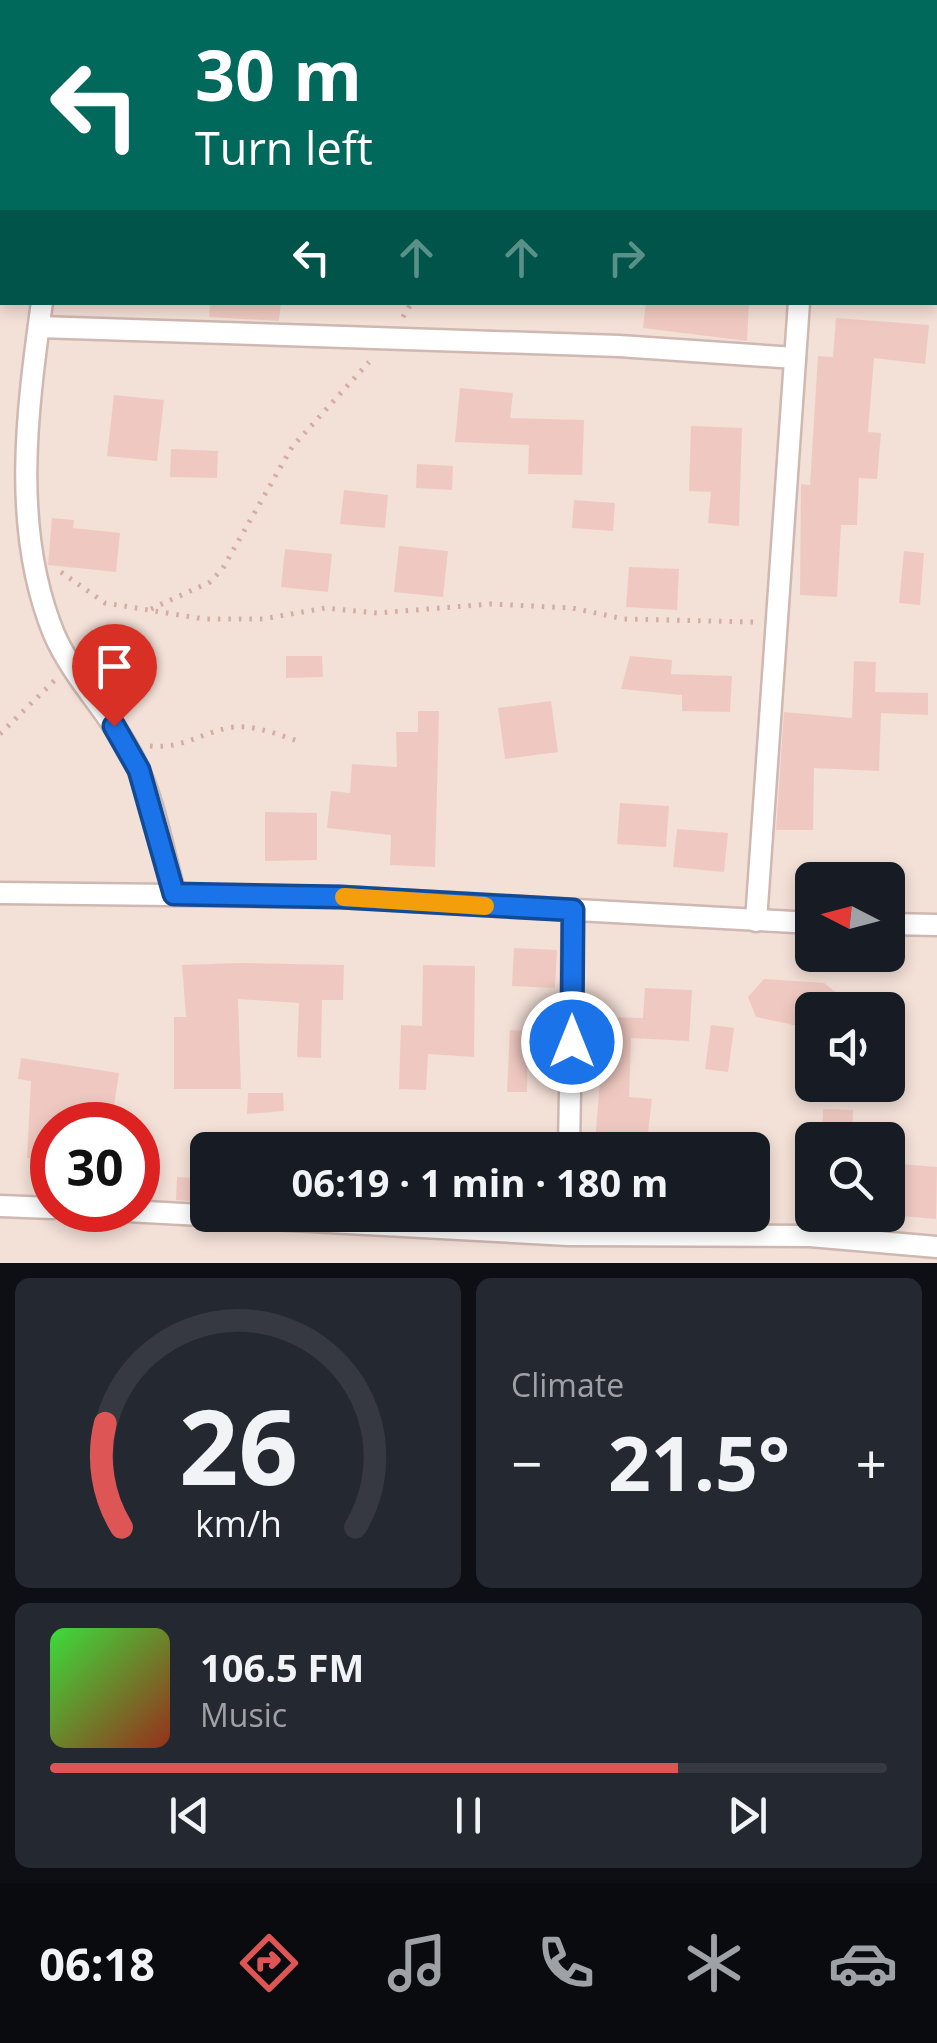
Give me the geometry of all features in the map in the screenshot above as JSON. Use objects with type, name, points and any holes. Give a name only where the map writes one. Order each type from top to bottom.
[{"type":"street","points":[[42,305],[28,414],[26,490],[34,548],[55,635],[139,770],[174,894]]},
{"type":"street","points":[[756,921],[799,305]]},
{"type":"street","points":[[38,327],[619,346],[795,358]]},
{"type":"street","points":[[0,893],[340,897],[795,922]]},
{"type":"street","points":[[569,1132],[573,910]]},
{"type":"street","points":[[905,925],[937,926]]},
{"type":"street","points":[[0,1206],[30,1207]]},
{"type":"street","points":[[160,1212],[190,1213]]},
{"type":"street","points":[[701,1232],[881,1253],[937,1247]]},
{"type":"path","points":[[148,611],[210,582],[224,568],[292,446],[389,339]]},
{"type":"path","points":[[34,548],[83,591],[105,603],[204,619],[264,619],[324,608],[377,614],[530,604],[624,619],[778,622]]},
{"type":"path","points":[[0,734],[72,664]]},
{"type":"path","points":[[125,744],[170,748],[228,728],[246,728],[301,742]]},
{"type":"shaded area","points":[[0,305],[937,305],[937,1263],[0,1263]]},
{"type":"building","points":[[210,305],[281,305],[279,321],[209,317]]},
{"type":"building","points":[[646,305],[749,305],[747,341],[643,328]]},
{"type":"building","points":[[836,318],[929,325],[925,364],[874,358],[868,432],[881,433],[877,479],[859,478],[857,525],[841,525],[837,597],[800,595],[801,484],[810,485],[818,356],[833,357]]},
{"type":"building","points":[[460,388],[513,393],[510,418],[584,420],[582,475],[528,474],[529,445],[455,442]]},
{"type":"building","points":[[114,395],[164,400],[157,461],[107,456]]},
{"type":"building","points":[[691,426],[742,428],[739,526],[708,523],[711,492],[689,491]]},
{"type":"building","points":[[171,449],[218,451],[217,478],[170,477]]},
{"type":"building","points":[[417,464],[453,466],[452,490],[416,488]]},
{"type":"building","points":[[344,490],[388,495],[385,528],[340,524]]},
{"type":"building","points":[[574,500],[615,503],[613,531],[572,528]]},
{"type":"building","points":[[52,518],[74,520],[73,528],[120,533],[116,572],[48,565]]},
{"type":"building","points":[[399,546],[448,551],[443,597],[394,592]]},
{"type":"building","points":[[285,549],[332,554],[328,592],[281,587]]},
{"type":"building","points":[[904,551],[924,553],[920,605],[899,603]]},
{"type":"building","points":[[629,567],[679,569],[677,610],[626,607]]},
{"type":"building","points":[[286,656],[322,656],[323,677],[286,678]]},
{"type":"building","points":[[630,656],[672,660],[671,674],[732,676],[730,712],[682,711],[682,695],[621,689]]},
{"type":"building","points":[[854,661],[876,662],[875,692],[928,693],[928,715],[881,713],[879,771],[814,768],[813,830],[776,830],[784,712],[852,718]]},
{"type":"building","points":[[551,701],[558,752],[505,759],[498,708]]},
{"type":"building","points":[[418,711],[439,711],[435,867],[390,865],[391,835],[327,828],[331,791],[350,793],[352,764],[397,767],[396,732],[418,732]]},
{"type":"building","points":[[620,803],[669,806],[666,847],[617,844]]},
{"type":"building","points":[[265,812],[317,813],[317,860],[265,861]]},
{"type":"building","points":[[677,829],[728,833],[724,872],[673,867]]},
{"type":"building","points":[[514,948],[557,950],[555,988],[512,986]]},
{"type":"building","points":[[182,965],[344,965],[343,1000],[322,1000],[321,1058],[297,1057],[299,1003],[238,999],[241,1089],[174,1089],[174,1017],[186,1017]]},
{"type":"building","points":[[423,965],[475,966],[474,1057],[428,1054],[426,1090],[399,1089],[401,1025],[422,1026]]},
{"type":"building","points":[[764,979],[824,983],[836,992],[795,992],[795,1025],[756,1017],[748,997]]},
{"type":"building","points":[[645,988],[692,990],[689,1041],[631,1038],[629,1097],[652,1099],[648,1132],[596,1132],[605,1017],[643,1018]]},
{"type":"building","points":[[711,1025],[734,1028],[728,1072],[705,1069]]},
{"type":"building","points":[[510,1030],[528,1031],[527,1092],[507,1092]]},
{"type":"building","points":[[21,1058],[119,1073],[115,1102],[30,1102],[30,1158],[27,1158],[31,1081],[18,1079]]},
{"type":"building","points":[[248,1093],[283,1093],[284,1111],[247,1114]]},
{"type":"building","points":[[823,1109],[853,1110],[853,1122],[823,1122]]},
{"type":"building","points":[[905,1164],[937,1167],[936,1219],[905,1216]]},
{"type":"building","points":[[177,1177],[190,1178],[190,1201],[176,1200]]},
{"type":"slow traffic","points":[[344,897],[485,906]]},
{"type":"route","points":[[114,726],[139,770],[174,894],[340,897],[573,910],[572,1042]]}]
